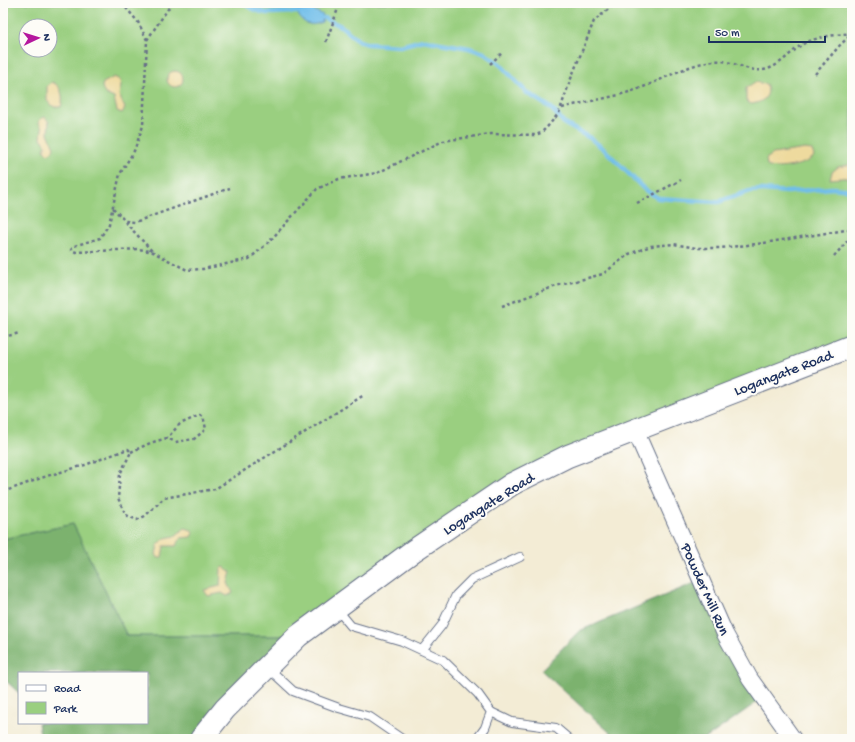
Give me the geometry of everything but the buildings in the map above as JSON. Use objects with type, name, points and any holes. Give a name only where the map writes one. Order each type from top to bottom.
[{"type":"street","name":"Logangate Road","points":[[201,739],[225,709],[298,636],[335,607],[466,513],[512,484],[568,456],[852,346]]},
{"type":"street","name":"Powder Mill Run","points":[[635,430],[725,634],[750,679],[793,739]]},
{"type":"lane","points":[[422,650],[442,625],[456,595],[472,579],[520,557]]},
{"type":"lane","points":[[335,607],[351,626],[402,641],[442,660],[478,694],[491,712],[512,722],[556,728],[569,739]]},
{"type":"lane","points":[[267,667],[293,691],[339,708],[370,717],[402,739]]},
{"type":"lane","points":[[477,739],[485,728],[491,712]]},
{"type":"path","points":[[122,3],[138,22],[147,40],[143,126],[134,151],[120,174],[109,224],[100,238],[74,246],[71,250],[76,252],[139,249],[153,252],[187,270],[203,269],[249,259],[268,243],[317,189],[327,183],[339,179],[377,173],[443,141],[491,134],[535,135],[541,133],[559,113],[594,21],[616,3]]},
{"type":"path","points":[[147,40],[172,3]]},
{"type":"path","points":[[326,42],[340,3]]},
{"type":"path","points":[[561,108],[596,99],[618,96],[699,64],[717,60],[758,71],[768,69],[788,57],[804,44],[824,37],[852,33]]},
{"type":"path","points":[[815,74],[840,44],[852,33]]},
{"type":"path","points":[[490,64],[502,52]]},
{"type":"path","points":[[637,203],[661,189],[681,180]]},
{"type":"path","points":[[125,221],[135,222],[230,188]]},
{"type":"path","points":[[113,208],[153,252]]},
{"type":"path","points":[[502,306],[556,286],[603,274],[629,254],[651,246],[674,244],[696,248],[728,247],[852,229]]},
{"type":"path","points":[[834,256],[852,236]]},
{"type":"path","points":[[3,337],[20,333]]},
{"type":"path","points":[[167,438],[176,442],[194,439],[206,429],[204,420],[200,415],[180,424],[167,438],[150,443],[131,452],[120,474],[118,498],[126,515],[137,520],[145,516],[164,498],[215,489],[364,395]]},
{"type":"path","points":[[3,492],[128,449],[131,452]]},
{"type":"green space","points":[[3,3],[852,3],[852,346],[568,456],[298,636],[127,636],[73,524],[3,539]]},
{"type":"green space","points":[[73,524],[127,636],[298,636],[201,739],[41,739],[38,724],[148,724],[148,672],[18,672],[18,692],[3,678],[3,539]]},
{"type":"green space","points":[[702,580],[763,698],[705,739],[617,739],[541,670],[579,631]]},
{"type":"sand","points":[[172,71],[178,71],[183,76],[181,85],[178,87],[172,87],[167,82],[167,76]]},
{"type":"sand","points":[[114,77],[120,80],[121,86],[119,95],[125,108],[122,113],[117,111],[114,98],[105,94],[102,87],[103,83]]},
{"type":"sand","points":[[52,82],[60,89],[62,100],[61,107],[54,107],[47,101],[47,86]]},
{"type":"sand","points":[[755,82],[766,84],[768,92],[765,98],[759,102],[751,104],[746,101],[746,88]]},
{"type":"sand","points":[[45,117],[49,122],[48,133],[54,147],[52,152],[48,154],[44,150],[46,145],[41,138],[42,128],[39,123],[40,119]]},
{"type":"sand","points":[[805,149],[812,150],[814,156],[806,162],[777,168],[767,166],[766,159],[773,154]]},
{"type":"sand","points":[[852,164],[852,177],[830,179],[832,172],[838,167]]},
{"type":"sand","points":[[185,528],[192,530],[193,533],[191,537],[181,538],[176,546],[164,546],[162,557],[158,558],[156,554],[158,545],[165,538],[175,536]]},
{"type":"sand","points":[[224,567],[231,572],[228,583],[233,593],[227,596],[222,593],[208,596],[204,590],[220,586],[221,569]]},
{"type":"water","points":[[309,8],[323,15],[322,22],[311,24],[304,22],[301,19],[297,12],[298,9],[303,10]]},
{"type":"waterway","points":[[243,3],[265,13],[301,12]]},
{"type":"waterway","points":[[324,18],[341,26],[359,41],[368,44],[400,46],[423,40],[469,48],[484,53],[499,63],[526,92],[551,108],[565,124],[590,138],[605,150],[645,190],[658,198],[718,202],[750,191],[762,190],[788,192],[832,188],[852,190]]}]
